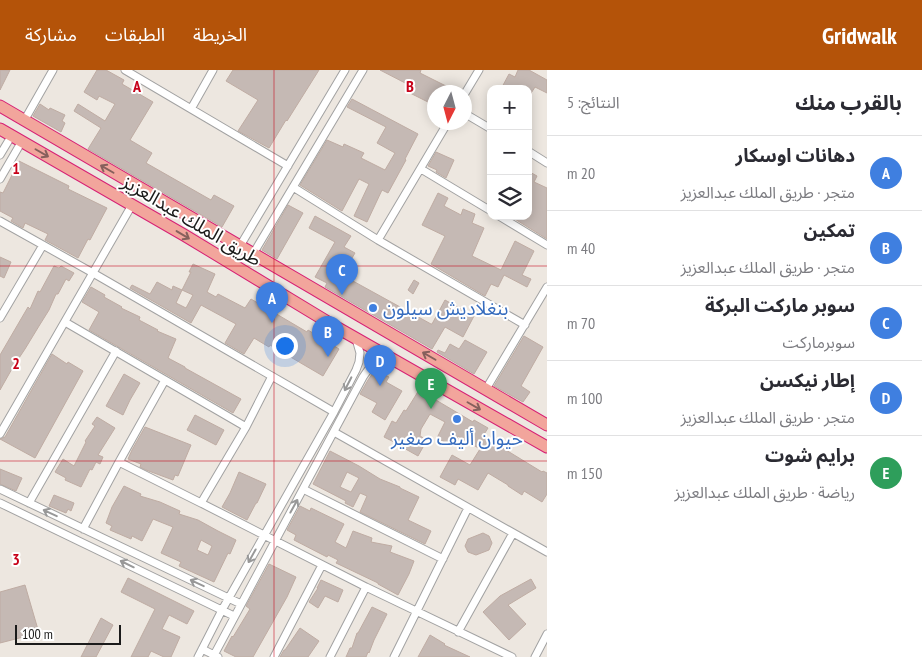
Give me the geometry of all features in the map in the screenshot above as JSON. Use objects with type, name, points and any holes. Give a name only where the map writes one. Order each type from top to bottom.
[{"type":"highway","name":"طريق الملك عبدالعزيز","points":[[0,106],[547,425]]},
{"type":"highway","name":"طريق الملك عبدالعزيز","points":[[0,128],[356,338],[547,447]]},
{"type":"street","points":[[24,120],[53,70]]},
{"type":"street","points":[[125,70],[288,166]]},
{"type":"street","points":[[191,109],[213,70]]},
{"type":"street","points":[[240,246],[346,70]]},
{"type":"street","points":[[253,254],[363,70]]},
{"type":"street","points":[[470,85],[479,70]]},
{"type":"street","points":[[472,118],[487,127]]},
{"type":"street","points":[[378,240],[443,130]]},
{"type":"street","points":[[0,155],[17,138]]},
{"type":"street","points":[[0,178],[17,138]]},
{"type":"street","points":[[532,154],[547,163]]},
{"type":"street","points":[[420,169],[487,209]]},
{"type":"street","points":[[293,187],[378,240],[524,325]]},
{"type":"street","points":[[0,434],[132,205]]},
{"type":"street","points":[[506,220],[547,245]]},
{"type":"street","points":[[0,221],[334,412]]},
{"type":"street","points":[[0,318],[43,245]]},
{"type":"street","points":[[486,390],[547,287]]},
{"type":"street","points":[[65,322],[246,426]]},
{"type":"street","points":[[198,657],[222,610],[334,412],[357,366],[360,353],[356,338]]},
{"type":"street","points":[[29,503],[116,351]]},
{"type":"street","points":[[202,649],[215,656],[234,616],[367,372],[375,361],[389,357]]},
{"type":"street","points":[[357,366],[367,372]]},
{"type":"street","points":[[201,503],[246,426],[272,376]]},
{"type":"street","points":[[83,528],[165,380]]},
{"type":"street","points":[[0,416],[8,420]]},
{"type":"street","points":[[334,432],[547,552]]},
{"type":"street","points":[[119,462],[366,587],[512,657]]},
{"type":"street","points":[[0,489],[241,604]]},
{"type":"street","points":[[303,489],[443,559]]},
{"type":"street","points":[[0,503],[234,616]]},
{"type":"street","points":[[394,657],[468,508]]},
{"type":"street","points":[[458,632],[513,533]]},
{"type":"street","points":[[274,657],[322,565]]},
{"type":"street","points":[[330,657],[366,587]]},
{"type":"street","points":[[535,657],[547,634]]},
{"type":"building","points":[[0,70],[10,70],[0,90]]},
{"type":"building","points":[[97,70],[106,70],[124,80],[122,84],[153,102],[130,140],[152,153],[146,163],[211,200],[214,195],[234,206],[222,227],[88,149],[101,128],[74,111],[78,104],[105,121],[115,104],[99,96],[97,100],[84,92]]},
{"type":"building","points":[[233,70],[319,70],[269,148],[238,131],[258,100],[226,81]]},
{"type":"building","points":[[380,70],[421,70],[420,73],[444,85],[427,85],[427,102],[408,92],[411,86]]},
{"type":"building","points":[[518,70],[529,70],[547,80],[547,93],[535,87],[532,92],[532,85],[503,85],[509,74],[515,77]]},
{"type":"building","points":[[352,99],[418,134],[388,193],[382,190],[367,222],[354,216],[369,184],[359,179],[342,211],[300,185],[327,140],[343,147],[344,144],[364,153],[361,158],[385,170],[395,153],[377,143],[386,127],[347,107]]},
{"type":"building","points":[[40,104],[49,110],[50,108],[65,115],[62,121],[65,123],[61,132],[33,116]]},
{"type":"building","points":[[436,152],[454,160],[446,178],[436,172],[437,170],[428,166]]},
{"type":"building","points":[[19,161],[69,186],[68,189],[107,208],[78,258],[45,240],[48,234],[25,223],[23,228],[11,221],[13,218],[0,211],[0,192],[3,193]]},
{"type":"building","points":[[532,173],[537,176],[534,182],[547,188],[547,239],[516,220],[532,220]]},
{"type":"building","points":[[438,193],[448,198],[444,206],[461,215],[463,209],[475,214],[472,223],[484,228],[472,256],[501,270],[515,241],[534,251],[522,275],[531,279],[527,287],[504,275],[498,287],[491,284],[485,296],[431,264],[445,236],[422,225]]},
{"type":"building","points":[[288,205],[303,213],[277,259],[262,250]]},
{"type":"building","points":[[315,216],[351,236],[344,247],[355,253],[342,275],[431,324],[445,300],[474,316],[463,337],[445,327],[432,349],[325,287],[327,283],[315,277],[335,242],[309,228]]},
{"type":"building","points":[[0,257],[11,262],[4,278],[0,276]]},
{"type":"building","points":[[193,264],[215,274],[207,292],[216,297],[218,294],[245,308],[251,299],[339,349],[323,376],[270,345],[269,347],[254,338],[244,354],[225,343],[236,324],[201,305],[191,323],[130,288],[132,285],[150,294],[157,282],[172,290],[173,286],[182,290]],"holes":[[[182,290],[193,295],[186,308],[176,303]]]},
{"type":"building","points":[[54,266],[59,268],[61,266],[74,273],[69,281],[66,279],[58,294],[56,294],[49,310],[0,390],[0,355],[28,307],[30,309],[38,291],[40,292]]},
{"type":"building","points":[[414,280],[419,283],[413,294],[408,290]]},
{"type":"building","points":[[91,287],[121,308],[140,317],[139,320],[157,331],[176,339],[168,358],[241,399],[233,413],[89,330],[99,312],[82,302]]},
{"type":"building","points":[[524,336],[543,347],[521,386],[530,392],[523,402],[494,386]]},
{"type":"building","points":[[465,340],[487,352],[474,374],[437,352],[438,350],[445,353],[450,344],[459,349]]},
{"type":"building","points":[[52,354],[67,364],[68,362],[83,371],[35,458],[0,439],[5,437]]},
{"type":"building","points":[[375,370],[389,377],[386,382],[402,391],[385,420],[372,412],[377,403],[360,394]]},
{"type":"building","points":[[124,374],[140,383],[123,415],[106,406]]},
{"type":"building","points":[[419,390],[473,422],[474,420],[488,428],[483,436],[542,472],[547,473],[547,494],[542,502],[524,491],[522,495],[488,473],[478,490],[458,479],[455,485],[440,477],[452,455],[470,465],[480,449],[458,436],[453,446],[437,438],[445,422],[430,414],[421,429],[420,436],[427,440],[418,456],[384,437],[392,421],[396,423]]},
{"type":"building","points":[[195,415],[224,430],[216,445],[187,430]]},
{"type":"building","points":[[97,417],[115,428],[98,455],[103,457],[100,464],[96,462],[92,470],[90,469],[81,487],[65,480],[66,478],[55,472],[63,459],[74,466],[85,441],[95,426],[92,424]]},
{"type":"building","points":[[145,427],[191,445],[178,476],[175,475],[173,480],[146,470],[140,467],[141,464],[128,459]]},
{"type":"building","points":[[330,451],[380,479],[419,497],[408,520],[431,531],[425,544],[360,512],[367,496],[360,493],[353,507],[345,503],[346,501],[313,484]],"holes":[[[347,472],[359,478],[351,492],[340,487]]]},
{"type":"building","points":[[0,469],[22,478],[16,491],[0,484]]},
{"type":"building","points":[[239,472],[266,484],[247,520],[222,507]]},
{"type":"building","points":[[124,486],[141,494],[140,496],[180,511],[179,514],[198,520],[236,540],[214,582],[179,566],[181,562],[161,553],[173,527],[153,519],[142,541],[132,536],[131,539],[110,530],[112,526],[106,523],[112,507]],"holes":[[[201,540],[212,546],[208,555],[197,550]]]},
{"type":"building","points":[[54,495],[74,503],[71,511],[68,509],[66,513],[49,506]]},
{"type":"building","points":[[300,506],[310,511],[311,508],[344,524],[335,542],[346,548],[353,531],[372,538],[371,542],[392,546],[390,552],[414,561],[398,595],[336,563],[338,560],[328,555],[327,557],[294,540],[296,535],[287,530]]},
{"type":"building","points":[[483,533],[489,536],[492,543],[489,550],[476,555],[468,552],[465,546],[468,539]]},
{"type":"building","points":[[269,564],[296,577],[287,597],[253,657],[236,657],[224,651],[250,609],[246,606]]},
{"type":"building","points":[[128,578],[194,611],[187,624],[169,615],[162,629],[180,637],[171,657],[164,657],[151,651],[148,657],[131,657],[155,609],[121,592]]},
{"type":"building","points":[[531,579],[536,588],[508,605],[526,624],[509,640],[483,612],[500,596]]},
{"type":"building","points":[[321,580],[343,590],[338,602],[325,596],[318,608],[309,602]]},
{"type":"building","points":[[25,585],[39,633],[0,643],[0,592]]},
{"type":"building","points":[[372,607],[387,614],[369,653],[366,657],[346,657],[350,648],[352,648],[357,633]]},
{"type":"building","points":[[101,618],[113,625],[96,657],[81,657]]},
{"type":"building","points":[[300,628],[319,641],[308,657],[280,657],[284,650]]},
{"type":"building","points":[[430,635],[444,645],[470,657],[418,657]]},
{"type":"place","name":"سوبر ماركت البركة","points":[[342,295]]},
{"type":"place","name":"بنغلاديش سيلون","points":[[373,308]]},
{"type":"place","name":"دهانات اوسكار","points":[[272,323]]},
{"type":"place","name":"تمكين","points":[[328,357]]},
{"type":"place","name":"إطار نيكسن","points":[[380,386]]},
{"type":"place","name":"برايم شوت","points":[[431,409]]},
{"type":"place","name":"حيوان أليف صغير","points":[[457,419]]}]
